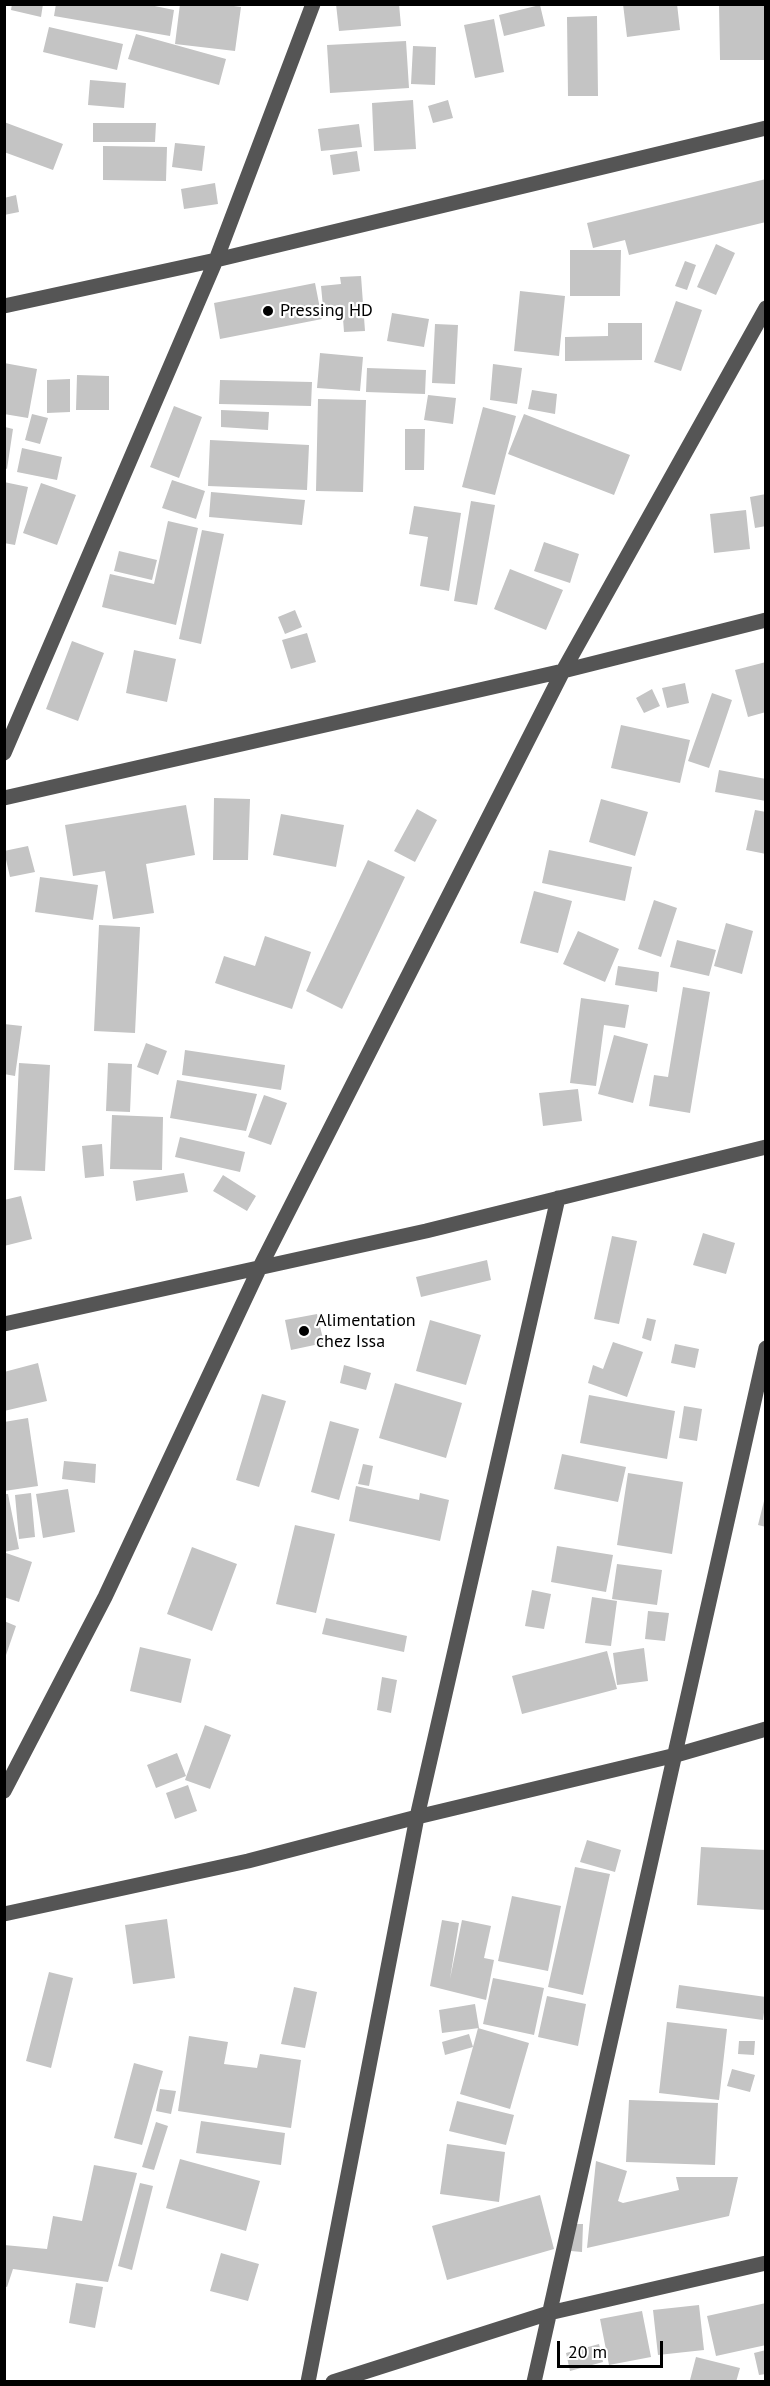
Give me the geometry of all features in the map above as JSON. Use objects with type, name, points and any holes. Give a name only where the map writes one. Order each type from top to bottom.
[{"type":"street","points":[[4,753],[216,260],[313,4]]},
{"type":"street","points":[[4,306],[216,260],[765,128]]},
{"type":"street","points":[[4,1791],[105,1597],[260,1267],[563,671],[765,308]]},
{"type":"street","points":[[4,798],[563,671],[765,620]]},
{"type":"street","points":[[4,1324],[558,1198],[765,1147]]},
{"type":"street","points":[[309,2382],[417,1817],[558,1198]]},
{"type":"street","points":[[534,2382],[676,1755],[765,1348]]},
{"type":"street","points":[[4,1914],[248,1861],[417,1817],[676,1755],[765,1729]]},
{"type":"street","points":[[333,2382],[549,2313],[765,2263]]},
{"type":"building","points":[[12,4],[43,4],[41,17],[11,10]]},
{"type":"building","points":[[56,4],[145,4],[174,10],[170,36],[54,16]]},
{"type":"building","points":[[180,4],[219,4],[241,7],[235,51],[175,44]]},
{"type":"building","points":[[336,4],[399,4],[401,26],[339,31]]},
{"type":"building","points":[[623,4],[677,4],[680,30],[627,37]]},
{"type":"building","points":[[719,4],[766,4],[766,60],[720,60]]},
{"type":"building","points":[[540,5],[545,26],[504,36],[499,15]]},
{"type":"building","points":[[597,16],[598,96],[568,96],[567,17]]},
{"type":"building","points":[[494,19],[504,72],[475,78],[464,25]]},
{"type":"building","points":[[49,27],[123,44],[117,70],[43,52]]},
{"type":"building","points":[[136,34],[226,59],[219,85],[128,59]]},
{"type":"building","points":[[406,41],[409,88],[330,93],[327,45]]},
{"type":"building","points":[[413,46],[436,47],[435,85],[411,84]]},
{"type":"building","points":[[90,80],[126,83],[124,108],[88,105]]},
{"type":"building","points":[[413,100],[416,149],[374,151],[372,103]]},
{"type":"building","points":[[448,100],[453,118],[433,123],[428,106]]},
{"type":"building","points":[[4,122],[63,144],[53,170],[4,152]]},
{"type":"building","points":[[93,123],[156,123],[155,142],[93,142]]},
{"type":"building","points":[[359,124],[362,147],[321,151],[318,129]]},
{"type":"building","points":[[175,143],[205,146],[202,171],[172,167]]},
{"type":"building","points":[[103,146],[167,147],[166,181],[103,180]]},
{"type":"building","points":[[357,151],[360,171],[333,175],[330,155]]},
{"type":"building","points":[[766,179],[766,222],[629,255],[625,240],[593,248],[587,223]]},
{"type":"building","points":[[215,183],[218,204],[184,209],[181,189]]},
{"type":"building","points":[[16,195],[19,212],[4,215],[4,198]]},
{"type":"building","points":[[716,244],[735,253],[716,295],[697,287]]},
{"type":"building","points":[[570,250],[621,250],[620,296],[570,296]]},
{"type":"building","points":[[685,261],[696,265],[687,290],[675,286]]},
{"type":"building","points":[[361,276],[365,331],[344,332],[342,305],[323,307],[321,286],[341,284],[340,277]]},
{"type":"building","name":"Pressing HD","points":[[315,283],[322,319],[220,339],[214,303]]},
{"type":"building","points":[[520,291],[565,296],[559,356],[514,351]]},
{"type":"building","points":[[676,301],[702,310],[681,371],[654,362]]},
{"type":"building","points":[[392,313],[429,319],[424,347],[387,341]]},
{"type":"building","points":[[608,323],[642,323],[642,360],[565,361],[565,337],[608,336]]},
{"type":"building","points":[[435,324],[458,325],[455,384],[432,383]]},
{"type":"building","points":[[320,353],[363,357],[360,391],[317,388]]},
{"type":"building","points":[[4,363],[37,369],[28,418],[4,414]]},
{"type":"building","points":[[493,364],[522,368],[517,404],[490,400]]},
{"type":"building","points":[[367,368],[426,370],[425,394],[366,392]]},
{"type":"building","points":[[77,375],[109,376],[109,410],[76,410]]},
{"type":"building","points":[[70,379],[70,412],[47,413],[47,380]]},
{"type":"building","points":[[220,380],[312,382],[311,406],[219,404]]},
{"type":"building","points":[[532,390],[557,394],[555,414],[528,409]]},
{"type":"building","points":[[428,395],[456,398],[453,424],[424,420]]},
{"type":"building","points":[[318,399],[366,400],[363,492],[316,491]]},
{"type":"building","points":[[174,406],[202,417],[179,478],[150,467]]},
{"type":"building","points":[[483,407],[516,416],[495,495],[462,487]]},
{"type":"building","points":[[221,410],[269,412],[268,430],[221,427]]},
{"type":"building","points":[[32,414],[48,418],[40,444],[25,440]]},
{"type":"building","points":[[524,414],[630,455],[614,495],[508,454]]},
{"type":"building","points":[[5,427],[13,429],[7,469],[5,468]]},
{"type":"building","points":[[405,429],[425,429],[424,470],[405,470]]},
{"type":"building","points":[[210,440],[309,445],[307,490],[208,486]]},
{"type":"building","points":[[22,448],[62,457],[57,480],[17,472]]},
{"type":"building","points":[[172,480],[205,491],[196,519],[162,508]]},
{"type":"building","points":[[4,482],[28,487],[15,545],[4,543]]},
{"type":"building","points":[[41,483],[76,495],[57,545],[23,533]]},
{"type":"building","points":[[211,492],[305,500],[302,525],[209,517]]},
{"type":"building","points":[[766,494],[766,526],[755,528],[750,497]]},
{"type":"building","points":[[471,501],[495,505],[477,605],[454,601]]},
{"type":"building","points":[[414,506],[461,513],[449,591],[420,586],[428,537],[409,534]]},
{"type":"building","points":[[746,510],[750,549],[714,553],[710,514]]},
{"type":"building","points":[[168,521],[198,528],[176,625],[102,607],[110,574],[154,584]]},
{"type":"building","points":[[202,530],[224,534],[201,644],[179,639]]},
{"type":"building","points":[[544,542],[579,554],[570,583],[534,571]]},
{"type":"building","points":[[119,551],[157,560],[152,580],[114,571]]},
{"type":"building","points":[[510,569],[563,590],[546,630],[494,609]]},
{"type":"building","points":[[295,610],[302,627],[285,634],[278,617]]},
{"type":"building","points":[[307,633],[316,662],[291,669],[282,640]]},
{"type":"building","points":[[72,641],[104,653],[78,721],[46,709]]},
{"type":"building","points":[[134,650],[176,659],[167,702],[126,693]]},
{"type":"building","points":[[766,662],[766,712],[748,717],[735,670]]},
{"type":"building","points":[[685,683],[689,703],[667,708],[662,688]]},
{"type":"building","points":[[652,689],[660,706],[644,713],[636,698]]},
{"type":"building","points":[[712,693],[732,700],[709,768],[688,761]]},
{"type":"building","points":[[621,725],[690,740],[680,783],[611,768]]},
{"type":"building","points":[[719,770],[766,779],[766,801],[715,792]]},
{"type":"building","points":[[214,798],[250,799],[248,860],[213,860]]},
{"type":"building","points":[[601,799],[648,812],[635,856],[589,842]]},
{"type":"building","points":[[186,805],[195,855],[146,864],[154,913],[113,919],[105,871],[73,876],[65,825]]},
{"type":"building","points":[[417,809],[437,820],[415,862],[394,851]]},
{"type":"building","points":[[755,810],[766,812],[766,854],[746,850]]},
{"type":"building","points":[[281,814],[344,825],[336,867],[273,855]]},
{"type":"building","points":[[28,846],[35,872],[10,877],[4,851]]},
{"type":"building","points":[[549,850],[632,867],[625,901],[542,883]]},
{"type":"building","points":[[368,860],[405,877],[342,1009],[306,991]]},
{"type":"building","points":[[40,877],[98,885],[93,920],[35,912]]},
{"type":"building","points":[[534,891],[572,901],[558,953],[520,943]]},
{"type":"building","points":[[654,900],[677,908],[661,957],[638,949]]},
{"type":"building","points":[[726,923],[753,931],[742,974],[714,966]]},
{"type":"building","points":[[99,925],[140,927],[135,1033],[94,1031]]},
{"type":"building","points":[[578,931],[619,949],[605,982],[563,964]]},
{"type":"building","points":[[265,936],[311,952],[292,1009],[215,983],[224,956],[255,966]]},
{"type":"building","points":[[677,940],[716,950],[709,976],[670,967]]},
{"type":"building","points":[[618,966],[659,972],[657,992],[615,985]]},
{"type":"building","points":[[683,987],[710,992],[690,1113],[649,1106],[654,1075],[668,1077]]},
{"type":"building","points":[[581,998],[629,1005],[625,1028],[604,1025],[596,1086],[570,1083]]},
{"type":"building","points":[[4,1024],[22,1026],[15,1076],[4,1074]]},
{"type":"building","points":[[614,1035],[648,1044],[633,1103],[598,1094]]},
{"type":"building","points":[[146,1043],[167,1051],[158,1075],[137,1067]]},
{"type":"building","points":[[185,1050],[285,1065],[281,1090],[182,1075]]},
{"type":"building","points":[[19,1063],[50,1065],[45,1171],[14,1170]]},
{"type":"building","points":[[108,1063],[132,1064],[130,1112],[106,1111]]},
{"type":"building","points":[[177,1080],[257,1094],[246,1131],[170,1118]]},
{"type":"building","points":[[578,1089],[582,1121],[543,1126],[539,1093]]},
{"type":"building","points":[[264,1095],[287,1103],[271,1145],[248,1137]]},
{"type":"building","points":[[112,1115],[163,1117],[162,1170],[110,1169]]},
{"type":"building","points":[[180,1137],[245,1152],[240,1172],[175,1157]]},
{"type":"building","points":[[102,1144],[104,1176],[85,1178],[82,1146]]},
{"type":"building","points":[[184,1173],[188,1192],[136,1201],[133,1181]]},
{"type":"building","points":[[223,1175],[256,1196],[247,1211],[213,1191]]},
{"type":"building","points":[[21,1196],[32,1239],[4,1246],[4,1200]]},
{"type":"building","points":[[703,1233],[735,1243],[726,1274],[693,1265]]},
{"type":"building","points":[[612,1236],[637,1241],[619,1324],[594,1319]]},
{"type":"building","points":[[487,1260],[491,1280],[421,1297],[416,1277]]},
{"type":"building","name":"Alimentation chez Issa","points":[[317,1314],[324,1343],[291,1350],[285,1320]]},
{"type":"building","points":[[647,1318],[656,1320],[651,1341],[642,1338]]},
{"type":"building","points":[[430,1320],[481,1335],[466,1385],[416,1371]]},
{"type":"building","points":[[613,1342],[643,1352],[627,1397],[588,1383],[593,1365],[603,1369]]},
{"type":"building","points":[[675,1344],[699,1349],[695,1368],[671,1363]]},
{"type":"building","points":[[38,1363],[47,1401],[4,1411],[4,1372]]},
{"type":"building","points":[[344,1365],[371,1373],[366,1390],[340,1383]]},
{"type":"building","points":[[395,1383],[462,1403],[446,1458],[379,1438]]},
{"type":"building","points":[[262,1394],[286,1401],[259,1487],[236,1480]]},
{"type":"building","points":[[589,1395],[675,1411],[667,1459],[580,1443]]},
{"type":"building","points":[[684,1406],[702,1409],[697,1441],[679,1438]]},
{"type":"building","points":[[28,1418],[38,1486],[4,1491],[4,1422]]},
{"type":"building","points":[[330,1421],[359,1429],[339,1500],[311,1492]]},
{"type":"building","points":[[562,1454],[626,1467],[618,1502],[554,1489]]},
{"type":"building","points":[[64,1461],[96,1464],[95,1483],[62,1479]]},
{"type":"building","points":[[363,1464],[373,1466],[369,1486],[358,1484]]},
{"type":"building","points":[[628,1473],[683,1482],[672,1554],[617,1545]]},
{"type":"building","points":[[356,1486],[419,1500],[420,1493],[449,1500],[440,1541],[349,1521]]},
{"type":"building","points":[[68,1489],[75,1532],[43,1538],[36,1494]]},
{"type":"building","points":[[31,1493],[35,1537],[19,1539],[15,1495]]},
{"type":"building","points":[[4,1494],[8,1494],[19,1549],[4,1552]]},
{"type":"building","points":[[766,1497],[766,1527],[758,1525]]},
{"type":"building","points":[[295,1525],[335,1534],[316,1613],[276,1604]]},
{"type":"building","points":[[557,1546],[613,1555],[606,1592],[551,1582]]},
{"type":"building","points":[[192,1547],[237,1564],[212,1631],[167,1614]]},
{"type":"building","points":[[6,1553],[32,1562],[19,1602],[4,1597]]},
{"type":"building","points":[[617,1564],[662,1570],[657,1605],[612,1599]]},
{"type":"building","points":[[532,1590],[551,1594],[544,1629],[525,1626]]},
{"type":"building","points":[[592,1597],[617,1601],[611,1646],[585,1643]]},
{"type":"building","points":[[648,1611],[669,1613],[665,1641],[645,1639]]},
{"type":"building","points":[[326,1618],[407,1636],[404,1652],[322,1634]]},
{"type":"building","points":[[4,1621],[16,1626],[5,1658],[4,1658]]},
{"type":"building","points":[[140,1647],[191,1659],[181,1703],[130,1691]]},
{"type":"building","points":[[644,1648],[648,1681],[617,1685],[613,1653]]},
{"type":"building","points":[[607,1651],[617,1689],[522,1714],[512,1676]]},
{"type":"building","points":[[382,1677],[397,1680],[391,1713],[377,1710]]},
{"type":"building","points":[[205,1725],[231,1735],[210,1789],[185,1780]]},
{"type":"building","points":[[177,1753],[186,1776],[156,1788],[147,1765]]},
{"type":"building","points":[[188,1785],[197,1811],[175,1819],[166,1793]]},
{"type":"building","points":[[587,1840],[621,1850],[615,1872],[580,1862]]},
{"type":"building","points":[[701,1847],[766,1850],[766,1910],[697,1905]]},
{"type":"building","points":[[575,1867],[610,1874],[583,1995],[548,1987]]},
{"type":"building","points":[[512,1896],[561,1906],[548,1971],[498,1961]]},
{"type":"building","points":[[167,1919],[175,1978],[133,1984],[125,1925]]},
{"type":"building","points":[[442,1920],[459,1923],[450,1979],[462,1920],[491,1926],[484,1958],[494,1960],[486,2000],[430,1986]]},
{"type":"building","points":[[49,1972],[73,1978],[51,2068],[26,2061]]},
{"type":"building","points":[[493,1978],[544,1988],[534,2035],[483,2024]]},
{"type":"building","points":[[679,1985],[766,1997],[763,2020],[676,2008]]},
{"type":"building","points":[[294,1987],[317,1992],[305,2048],[281,2044]]},
{"type":"building","points":[[547,1996],[586,2004],[578,2046],[538,2037]]},
{"type":"building","points":[[475,2004],[479,2028],[442,2033],[439,2010]]},
{"type":"building","points":[[667,2022],[727,2029],[719,2100],[659,2093]]},
{"type":"building","points":[[478,2028],[529,2043],[510,2109],[460,2094]]},
{"type":"building","points":[[469,2034],[473,2047],[445,2055],[442,2042]]},
{"type":"building","points":[[189,2036],[228,2042],[224,2064],[257,2068],[260,2054],[301,2060],[291,2128],[178,2111]]},
{"type":"building","points":[[739,2041],[755,2041],[754,2055],[738,2054]]},
{"type":"building","points":[[134,2063],[163,2071],[142,2145],[114,2138]]},
{"type":"building","points":[[732,2069],[755,2075],[750,2092],[727,2086]]},
{"type":"building","points":[[160,2089],[176,2091],[171,2114],[156,2111]]},
{"type":"building","points":[[629,2100],[718,2103],[715,2165],[626,2162]]},
{"type":"building","points":[[457,2101],[514,2115],[506,2145],[449,2131]]},
{"type":"building","points":[[201,2121],[285,2133],[281,2165],[196,2153]]},
{"type":"building","points":[[156,2122],[168,2126],[154,2170],[142,2167]]},
{"type":"building","points":[[447,2144],[505,2152],[499,2202],[440,2194]]},
{"type":"building","points":[[180,2159],[260,2181],[246,2231],[166,2208]]},
{"type":"building","points":[[596,2161],[627,2171],[618,2201],[623,2203],[679,2190],[676,2177],[738,2177],[729,2216],[587,2248]]},
{"type":"building","points":[[94,2165],[137,2173],[108,2282],[13,2269],[7,2287],[4,2286],[4,2245],[47,2249],[53,2216],[82,2221]]},
{"type":"building","points":[[140,2183],[153,2186],[132,2270],[118,2266]]},
{"type":"building","points":[[540,2195],[554,2249],[447,2280],[432,2226]]},
{"type":"building","points":[[572,2224],[583,2224],[582,2252],[571,2251]]},
{"type":"building","points":[[221,2253],[259,2264],[248,2301],[210,2291]]},
{"type":"building","points":[[76,2283],[103,2287],[95,2328],[69,2323]]},
{"type":"building","points":[[766,2303],[766,2345],[716,2356],[707,2316]]},
{"type":"building","points":[[699,2305],[704,2350],[658,2355],[653,2310]]},
{"type":"building","points":[[642,2311],[651,2357],[609,2365],[600,2319]]},
{"type":"building","points":[[599,2344],[603,2362],[570,2371],[566,2353]]},
{"type":"building","points":[[766,2350],[766,2374],[759,2375],[754,2353]]},
{"type":"building","points":[[696,2357],[740,2368],[736,2382],[690,2380]]},
{"type":"place","name":"Pressing HD","points":[[268,311]]},
{"type":"place","name":"Alimentation chez Issa","points":[[304,1331]]}]
